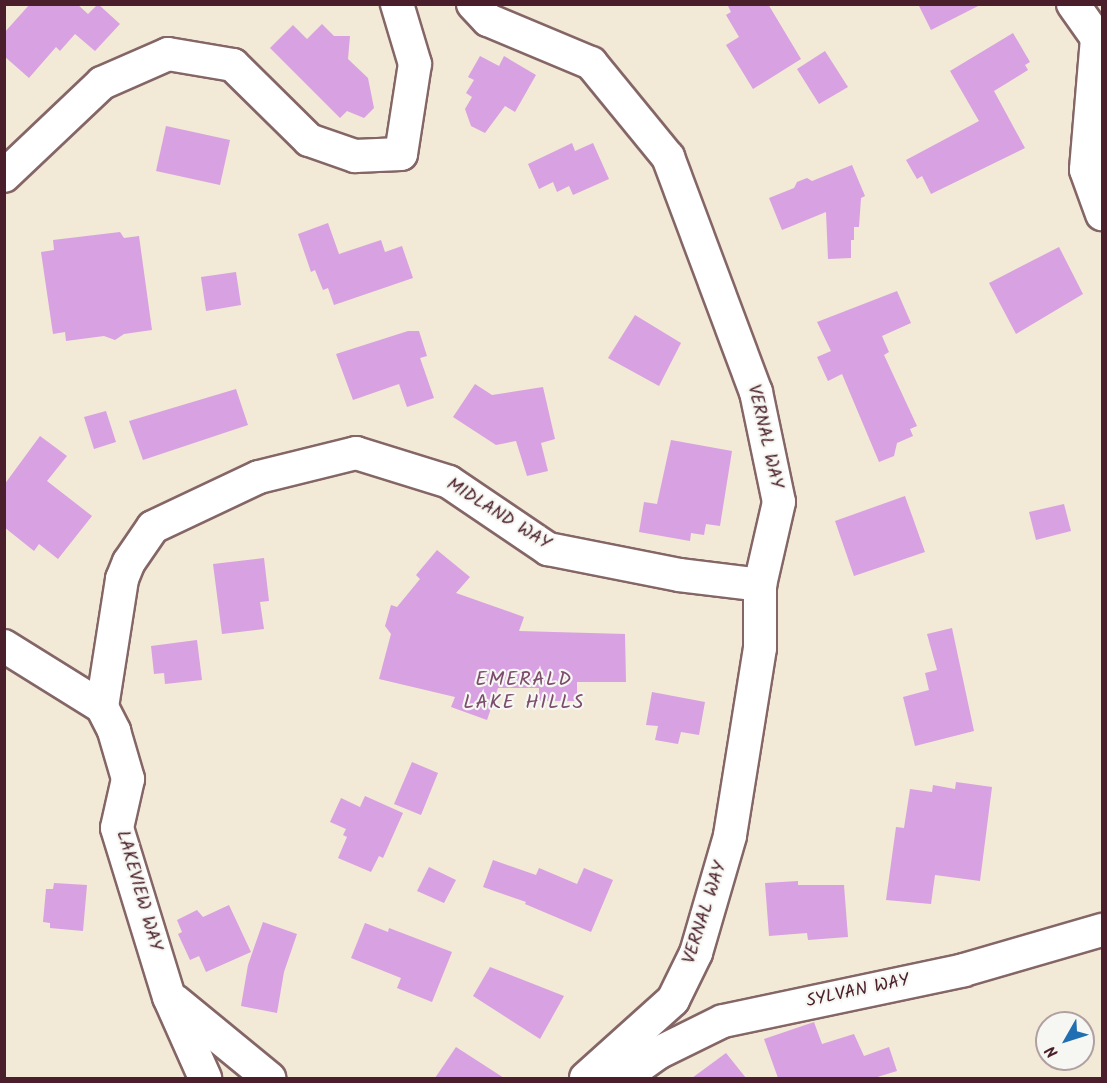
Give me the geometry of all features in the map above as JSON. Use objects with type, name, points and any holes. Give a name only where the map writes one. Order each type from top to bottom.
[{"type":"street","points":[[4,176],[102,82],[168,54],[233,65],[309,140],[355,156],[401,154],[415,64],[397,4]]},
{"type":"street","name":"VERNAL WAY","points":[[473,4],[488,20],[591,63],[668,156],[756,392],[779,502],[760,585],[760,648],[730,836],[696,953],[673,1000],[586,1078]]},
{"type":"street","points":[[1073,4],[1097,38],[1086,170],[1102,214]]},
{"type":"street","name":"MIDLAND WAY","points":[[102,707],[122,579],[129,562],[153,527],[259,477],[356,453],[449,482],[548,549],[679,575],[760,585]]},
{"type":"street","points":[[4,646],[102,707]]},
{"type":"street","name":"LAKEVIEW WAY","points":[[102,707],[128,779],[117,828],[169,997],[205,1078]]},
{"type":"street","name":"SYLVAN WAY","points":[[623,1078],[658,1053],[723,1021],[964,970],[1102,930]]},
{"type":"street","points":[[169,997],[269,1078]]},
{"type":"building","points":[[30,4],[77,4],[88,14],[98,4],[120,24],[95,51],[75,34],[60,51],[56,47],[29,78],[4,56],[4,33]]},
{"type":"building","points":[[727,4],[768,4],[801,59],[753,89],[726,45],[739,37],[726,15],[731,12]]},
{"type":"building","points":[[918,4],[982,4],[931,30]]},
{"type":"building","points":[[322,24],[334,36],[350,36],[348,59],[368,78],[374,108],[364,118],[347,111],[340,118],[270,48],[293,25],[307,39]]},
{"type":"building","points":[[1013,33],[1030,62],[1025,65],[1028,70],[994,91],[1025,148],[931,194],[922,176],[917,179],[906,160],[979,121],[950,71]]},
{"type":"building","points":[[825,51],[848,87],[819,104],[797,69]]},
{"type":"building","points":[[480,56],[499,66],[504,56],[536,75],[515,112],[505,106],[485,133],[471,126],[465,109],[472,97],[466,93],[474,80],[468,77]]},
{"type":"building","points":[[166,126],[230,140],[220,185],[156,171]]},
{"type":"building","points":[[572,143],[575,151],[593,143],[609,179],[573,195],[569,186],[557,192],[553,182],[539,189],[528,164]]},
{"type":"building","points":[[852,165],[865,196],[861,198],[859,227],[854,227],[851,258],[828,259],[826,212],[782,230],[769,198],[794,188],[797,182],[807,178],[812,181]]},
{"type":"building","points":[[328,223],[339,254],[381,240],[385,252],[402,246],[413,278],[334,305],[328,288],[323,290],[315,270],[311,272],[298,234]]},
{"type":"building","points":[[120,232],[124,238],[139,236],[152,330],[124,334],[115,340],[104,336],[66,341],[65,332],[53,334],[41,252],[54,250],[53,240]]},
{"type":"building","points":[[1059,247],[1083,294],[1016,334],[989,283]]},
{"type":"building","points":[[236,272],[241,305],[206,311],[201,277]]},
{"type":"building","points":[[897,291],[911,323],[882,336],[889,352],[884,355],[917,426],[910,429],[913,436],[897,443],[894,456],[879,462],[842,374],[828,381],[817,357],[831,351],[817,322]]},
{"type":"building","points":[[635,315],[681,343],[659,386],[608,358]]},
{"type":"building","points":[[408,331],[419,331],[427,356],[420,358],[434,398],[407,407],[399,384],[353,400],[336,354]]},
{"type":"building","points":[[475,384],[492,395],[543,387],[555,439],[541,443],[548,471],[527,476],[516,441],[496,445],[453,417]]},
{"type":"building","points":[[236,389],[248,425],[143,460],[129,421]]},
{"type":"building","points":[[106,411],[116,442],[94,449],[84,417]]},
{"type":"building","points":[[40,436],[67,456],[47,481],[92,516],[58,559],[39,544],[34,551],[4,527],[4,485]]},
{"type":"building","points":[[671,440],[732,451],[720,526],[706,524],[704,535],[691,533],[690,541],[639,532],[644,502],[657,504]]},
{"type":"building","points":[[905,496],[925,552],[854,576],[835,521]]},
{"type":"building","points":[[1064,504],[1071,531],[1036,540],[1029,512]]},
{"type":"building","points":[[437,550],[470,577],[456,593],[524,617],[519,631],[625,634],[626,682],[577,682],[577,701],[539,701],[539,688],[498,688],[487,720],[451,707],[455,697],[379,679],[391,634],[385,626],[391,605],[397,607],[420,579],[416,575]]},
{"type":"building","points":[[264,558],[269,601],[260,602],[264,629],[222,634],[213,564]]},
{"type":"building","points":[[952,628],[974,731],[915,746],[903,697],[929,690],[925,673],[937,670],[927,634]]},
{"type":"building","points":[[197,640],[202,680],[165,684],[164,673],[154,674],[151,646]]},
{"type":"building","points":[[652,692],[705,702],[699,735],[681,732],[678,744],[655,740],[658,726],[646,725]]},
{"type":"building","points":[[412,762],[438,773],[421,815],[394,804]]},
{"type":"building","points":[[956,782],[992,787],[980,881],[935,875],[931,904],[886,900],[896,827],[904,828],[910,789],[932,792],[933,785],[955,789]]},
{"type":"building","points":[[365,796],[403,813],[383,858],[379,856],[371,872],[338,858],[347,837],[343,835],[346,829],[330,822],[341,798],[360,807]]},
{"type":"building","points":[[493,860],[536,875],[539,868],[577,884],[584,868],[613,880],[591,932],[525,904],[526,902],[483,887]]},
{"type":"building","points":[[429,867],[456,880],[444,903],[417,891]]},
{"type":"building","points":[[798,881],[798,885],[844,885],[848,937],[808,940],[807,933],[769,936],[765,883]]},
{"type":"building","points":[[54,883],[87,885],[83,931],[50,928],[50,923],[43,922],[46,889],[53,889]]},
{"type":"building","points":[[229,905],[251,952],[206,972],[199,956],[190,960],[178,934],[182,932],[177,920],[197,910],[203,917]]},
{"type":"building","points":[[263,922],[297,934],[284,972],[277,1013],[241,1006],[248,965]]},
{"type":"building","points":[[365,923],[388,932],[389,928],[452,952],[432,1002],[397,988],[401,978],[351,958]]},
{"type":"building","points":[[490,967],[564,996],[540,1039],[473,996]]},
{"type":"building","points":[[814,1022],[822,1044],[854,1034],[864,1056],[889,1047],[897,1071],[874,1078],[778,1078],[764,1039]]},
{"type":"building","points":[[456,1047],[504,1078],[435,1078]]},
{"type":"building","points":[[726,1053],[746,1078],[692,1078]]},
{"type":"district","name":"EMERALD LAKE HILLS","points":[[524,692]]}]
